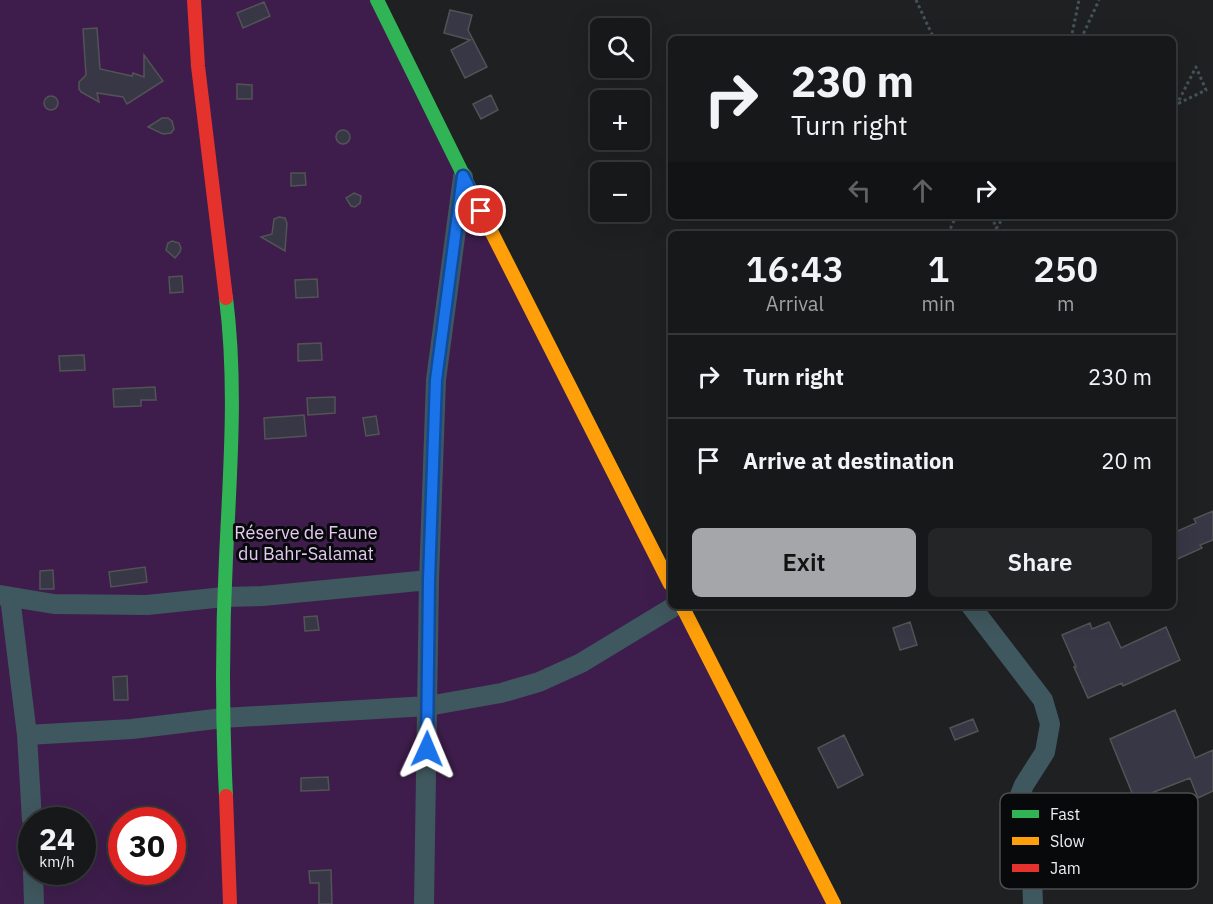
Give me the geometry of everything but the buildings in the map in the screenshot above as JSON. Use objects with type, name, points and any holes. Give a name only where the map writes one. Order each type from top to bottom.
[{"type":"main road","points":[[194,0],[198,66],[231,329],[233,425],[224,597],[223,718],[230,904]]},
{"type":"main road","points":[[377,0],[463,176],[668,580]]},
{"type":"main road","points":[[684,609],[834,904]]},
{"type":"street","points":[[424,904],[429,580],[436,380],[463,176]]},
{"type":"street","points":[[31,807],[27,735],[5,596],[76,605],[147,605],[429,580]]},
{"type":"street","points":[[27,735],[132,729],[223,718],[428,706],[501,693],[539,682],[582,663],[670,609]]},
{"type":"street","points":[[973,609],[1042,700],[1050,724],[1045,752],[1021,793]]},
{"type":"street","points":[[33,885],[34,904]]},
{"type":"street","points":[[1032,889],[1033,904]]},
{"type":"path","points":[[916,0],[933,36]]},
{"type":"path","points":[[1072,36],[1079,0]]},
{"type":"path","points":[[1082,36],[1099,0]]},
{"type":"path","points":[[1176,103],[1196,67],[1206,90],[1176,105]]},
{"type":"path","points":[[993,219],[997,231]]},
{"type":"path","points":[[994,231],[1002,219]]},
{"type":"green space","name":"Réserve de Faune du Bahr-Salamat","points":[[0,0],[377,0],[668,576],[668,609],[685,609],[834,904],[0,904]]},
{"type":"traffic: fast","points":[[377,0],[490,229]]},
{"type":"traffic: fast","points":[[226,298],[232,396],[223,647],[226,796]]},
{"type":"traffic: slow","points":[[490,229],[668,580]]},
{"type":"traffic: slow","points":[[684,609],[834,904]]},
{"type":"traffic: jam","points":[[194,0],[198,66],[226,298]]},
{"type":"traffic: jam","points":[[226,796],[230,904]]},
{"type":"route","points":[[427,749],[429,580],[436,380],[463,176],[481,211]]}]
